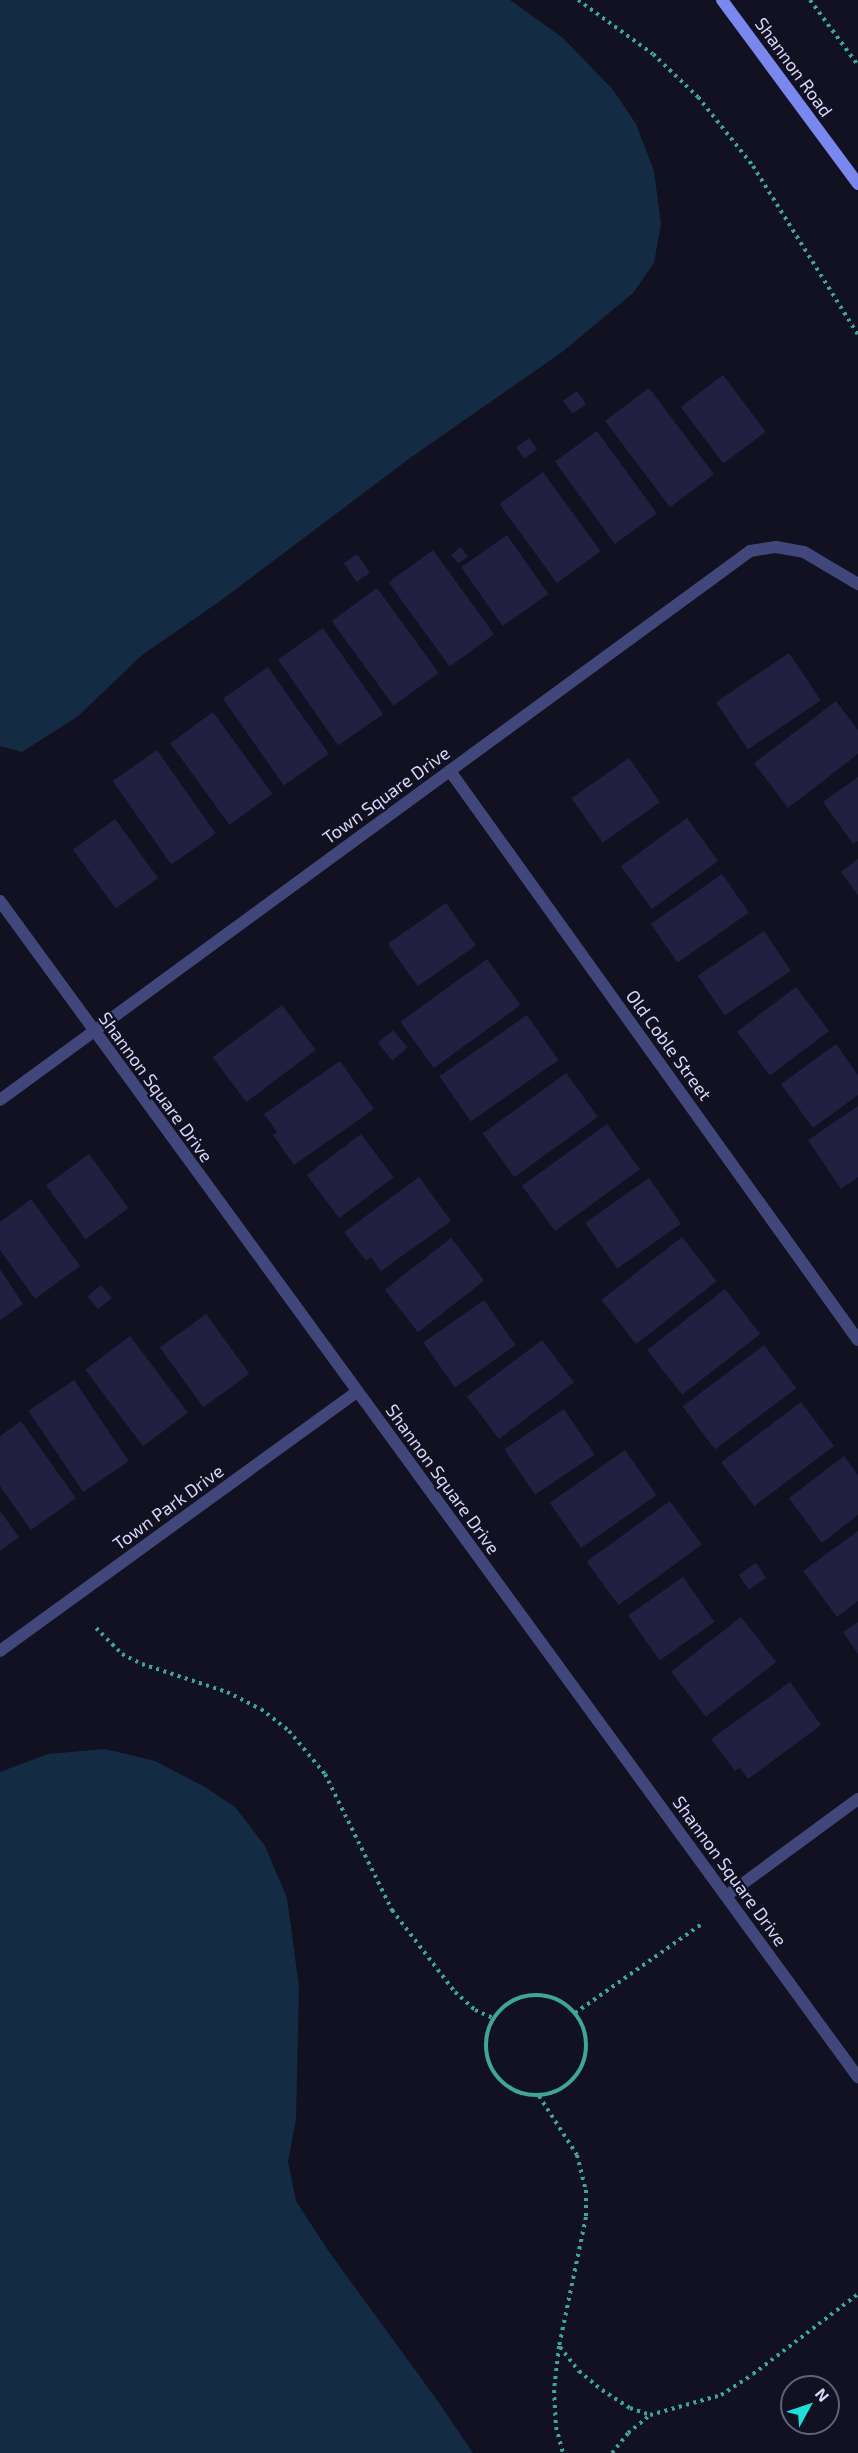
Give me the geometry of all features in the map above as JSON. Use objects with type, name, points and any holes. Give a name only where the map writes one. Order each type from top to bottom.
[{"type":"street","name":"Shannon Road","points":[[722,0],[858,184]]},
{"type":"street","name":"Town Square Drive","points":[[0,1100],[750,551],[776,547],[804,552],[858,584]]},
{"type":"street","name":"Old Coble Street","points":[[450,771],[858,1340]]},
{"type":"street","name":"Shannon Square Drive","points":[[0,901],[858,2077]]},
{"type":"street","name":"Town Park Drive","points":[[0,1651],[357,1392]]},
{"type":"street","points":[[726,1896],[858,1798]]},
{"type":"path","points":[[578,0],[653,54],[698,97],[753,166],[858,335]]},
{"type":"path","points":[[810,0],[858,65]]},
{"type":"path","points":[[96,1628],[122,1654],[142,1664],[227,1692],[261,1710],[289,1731],[325,1774],[392,1910],[456,1992],[475,2010],[493,2018]]},
{"type":"path","points":[[575,2013],[702,1923]]},
{"type":"path","points":[[540,1995],[565,2004],[575,2013],[583,2025],[586,2038],[583,2065],[565,2087],[539,2096],[513,2090],[493,2072],[485,2045],[493,2018],[513,2000],[540,1995]]},
{"type":"path","points":[[539,2096],[576,2155],[586,2190],[586,2217],[559,2346],[554,2390],[556,2427],[563,2453]]},
{"type":"path","points":[[612,2453],[628,2433],[650,2415],[721,2395],[753,2374],[858,2294]]},
{"type":"path","points":[[559,2346],[579,2371],[602,2391],[630,2408],[650,2415]]},
{"type":"water","points":[[0,0],[510,0],[563,38],[613,90],[636,124],[654,171],[661,224],[654,263],[633,293],[562,352],[410,458],[220,601],[142,655],[77,717],[22,752],[0,746]]},
{"type":"water","points":[[105,1749],[155,1761],[205,1787],[235,1807],[265,1846],[287,1898],[299,1987],[296,2119],[288,2162],[296,2201],[327,2249],[473,2453],[0,2453],[0,1772],[48,1754]]},
{"type":"building","points":[[723,375],[766,432],[723,464],[681,407]]},
{"type":"building","points":[[649,388],[714,474],[670,507],[605,421]]},
{"type":"building","points":[[577,391],[586,404],[572,414],[563,401]]},
{"type":"building","points":[[597,431],[657,514],[615,544],[555,462]]},
{"type":"building","points":[[529,438],[537,449],[524,459],[516,447]]},
{"type":"building","points":[[543,472],[601,551],[557,583],[499,504]]},
{"type":"building","points":[[507,535],[548,594],[502,626],[461,567]]},
{"type":"building","points":[[461,547],[468,557],[458,563],[451,555]]},
{"type":"building","points":[[433,550],[494,634],[450,666],[389,582]]},
{"type":"building","points":[[357,554],[370,573],[357,582],[344,563]]},
{"type":"building","points":[[377,588],[439,673],[393,706],[332,621]]},
{"type":"building","points":[[323,628],[383,714],[338,746],[278,660]]},
{"type":"building","points":[[789,653],[821,700],[748,749],[716,702]]},
{"type":"building","points":[[268,667],[329,754],[284,785],[223,699]]},
{"type":"building","points":[[836,701],[858,730],[858,754],[788,808],[754,763]]},
{"type":"building","points":[[213,712],[272,794],[229,825],[170,743]]},
{"type":"building","points":[[157,750],[216,834],[171,865],[113,781]]},
{"type":"building","points":[[629,758],[660,802],[603,842],[572,798]]},
{"type":"building","points":[[858,777],[858,841],[853,844],[823,802]]},
{"type":"building","points":[[687,818],[718,861],[652,909],[621,866]]},
{"type":"building","points":[[115,819],[158,878],[116,909],[73,850]]},
{"type":"building","points":[[858,859],[858,895],[841,872]]},
{"type":"building","points":[[722,874],[749,913],[678,962],[651,924]]},
{"type":"building","points":[[446,903],[476,946],[418,986],[388,944]]},
{"type":"building","points":[[764,931],[791,971],[725,1016],[698,976]]},
{"type":"building","points":[[487,959],[521,1005],[434,1068],[400,1022]]},
{"type":"building","points":[[796,987],[829,1031],[770,1075],[737,1032]]},
{"type":"building","points":[[282,1005],[316,1050],[246,1102],[213,1057]]},
{"type":"building","points":[[527,1015],[559,1060],[471,1121],[439,1076]]},
{"type":"building","points":[[393,1030],[408,1048],[392,1060],[378,1043]]},
{"type":"building","points":[[836,1044],[858,1075],[858,1095],[813,1128],[781,1084]]},
{"type":"building","points":[[340,1061],[374,1109],[294,1165],[273,1135],[277,1132],[264,1114]]},
{"type":"building","points":[[566,1073],[598,1117],[514,1177],[483,1134]]},
{"type":"building","points":[[858,1106],[858,1177],[841,1189],[808,1140]]},
{"type":"building","points":[[607,1124],[640,1169],[555,1231],[522,1186]]},
{"type":"building","points":[[361,1134],[393,1177],[339,1218],[307,1175]]},
{"type":"building","points":[[89,1154],[128,1208],[86,1239],[46,1185]]},
{"type":"building","points":[[419,1177],[451,1221],[381,1271],[371,1257],[366,1261],[344,1232]]},
{"type":"building","points":[[649,1178],[681,1224],[617,1269],[585,1223]]},
{"type":"building","points":[[31,1199],[80,1266],[35,1299],[0,1250],[0,1222]]},
{"type":"building","points":[[682,1237],[716,1281],[636,1344],[602,1300]]},
{"type":"building","points":[[451,1238],[484,1281],[418,1332],[385,1290]]},
{"type":"building","points":[[0,1269],[23,1304],[0,1320]]},
{"type":"building","points":[[101,1285],[112,1298],[98,1310],[87,1297]]},
{"type":"building","points":[[725,1289],[760,1334],[682,1395],[647,1350]]},
{"type":"building","points":[[484,1300],[516,1345],[455,1387],[423,1342]]},
{"type":"building","points":[[206,1314],[249,1374],[203,1407],[160,1348]]},
{"type":"building","points":[[130,1336],[188,1413],[143,1446],[85,1370]]},
{"type":"building","points":[[542,1340],[574,1382],[499,1439],[467,1397]]},
{"type":"building","points":[[764,1345],[796,1388],[715,1450],[683,1406]]},
{"type":"building","points":[[74,1380],[129,1461],[83,1492],[28,1411]]},
{"type":"building","points":[[801,1402],[834,1446],[754,1506],[721,1462]]},
{"type":"building","points":[[564,1409],[595,1455],[535,1495],[504,1449]]},
{"type":"building","points":[[21,1421],[76,1498],[31,1530],[0,1486],[0,1436]]},
{"type":"building","points":[[625,1450],[657,1495],[581,1548],[550,1503]]},
{"type":"building","points":[[844,1456],[858,1475],[858,1515],[822,1543],[789,1498]]},
{"type":"building","points":[[670,1501],[702,1545],[618,1605],[587,1562]]},
{"type":"building","points":[[0,1511],[19,1537],[0,1551]]},
{"type":"building","points":[[858,1531],[858,1601],[837,1617],[803,1571]]},
{"type":"building","points":[[756,1563],[766,1578],[749,1590],[739,1575]]},
{"type":"building","points":[[683,1577],[715,1622],[660,1660],[628,1615]]},
{"type":"building","points":[[741,1617],[776,1662],[706,1717],[671,1672]]},
{"type":"building","points":[[858,1622],[858,1654],[843,1632]]},
{"type":"building","points":[[790,1682],[821,1725],[748,1779],[740,1768],[735,1771],[711,1739]]}]
